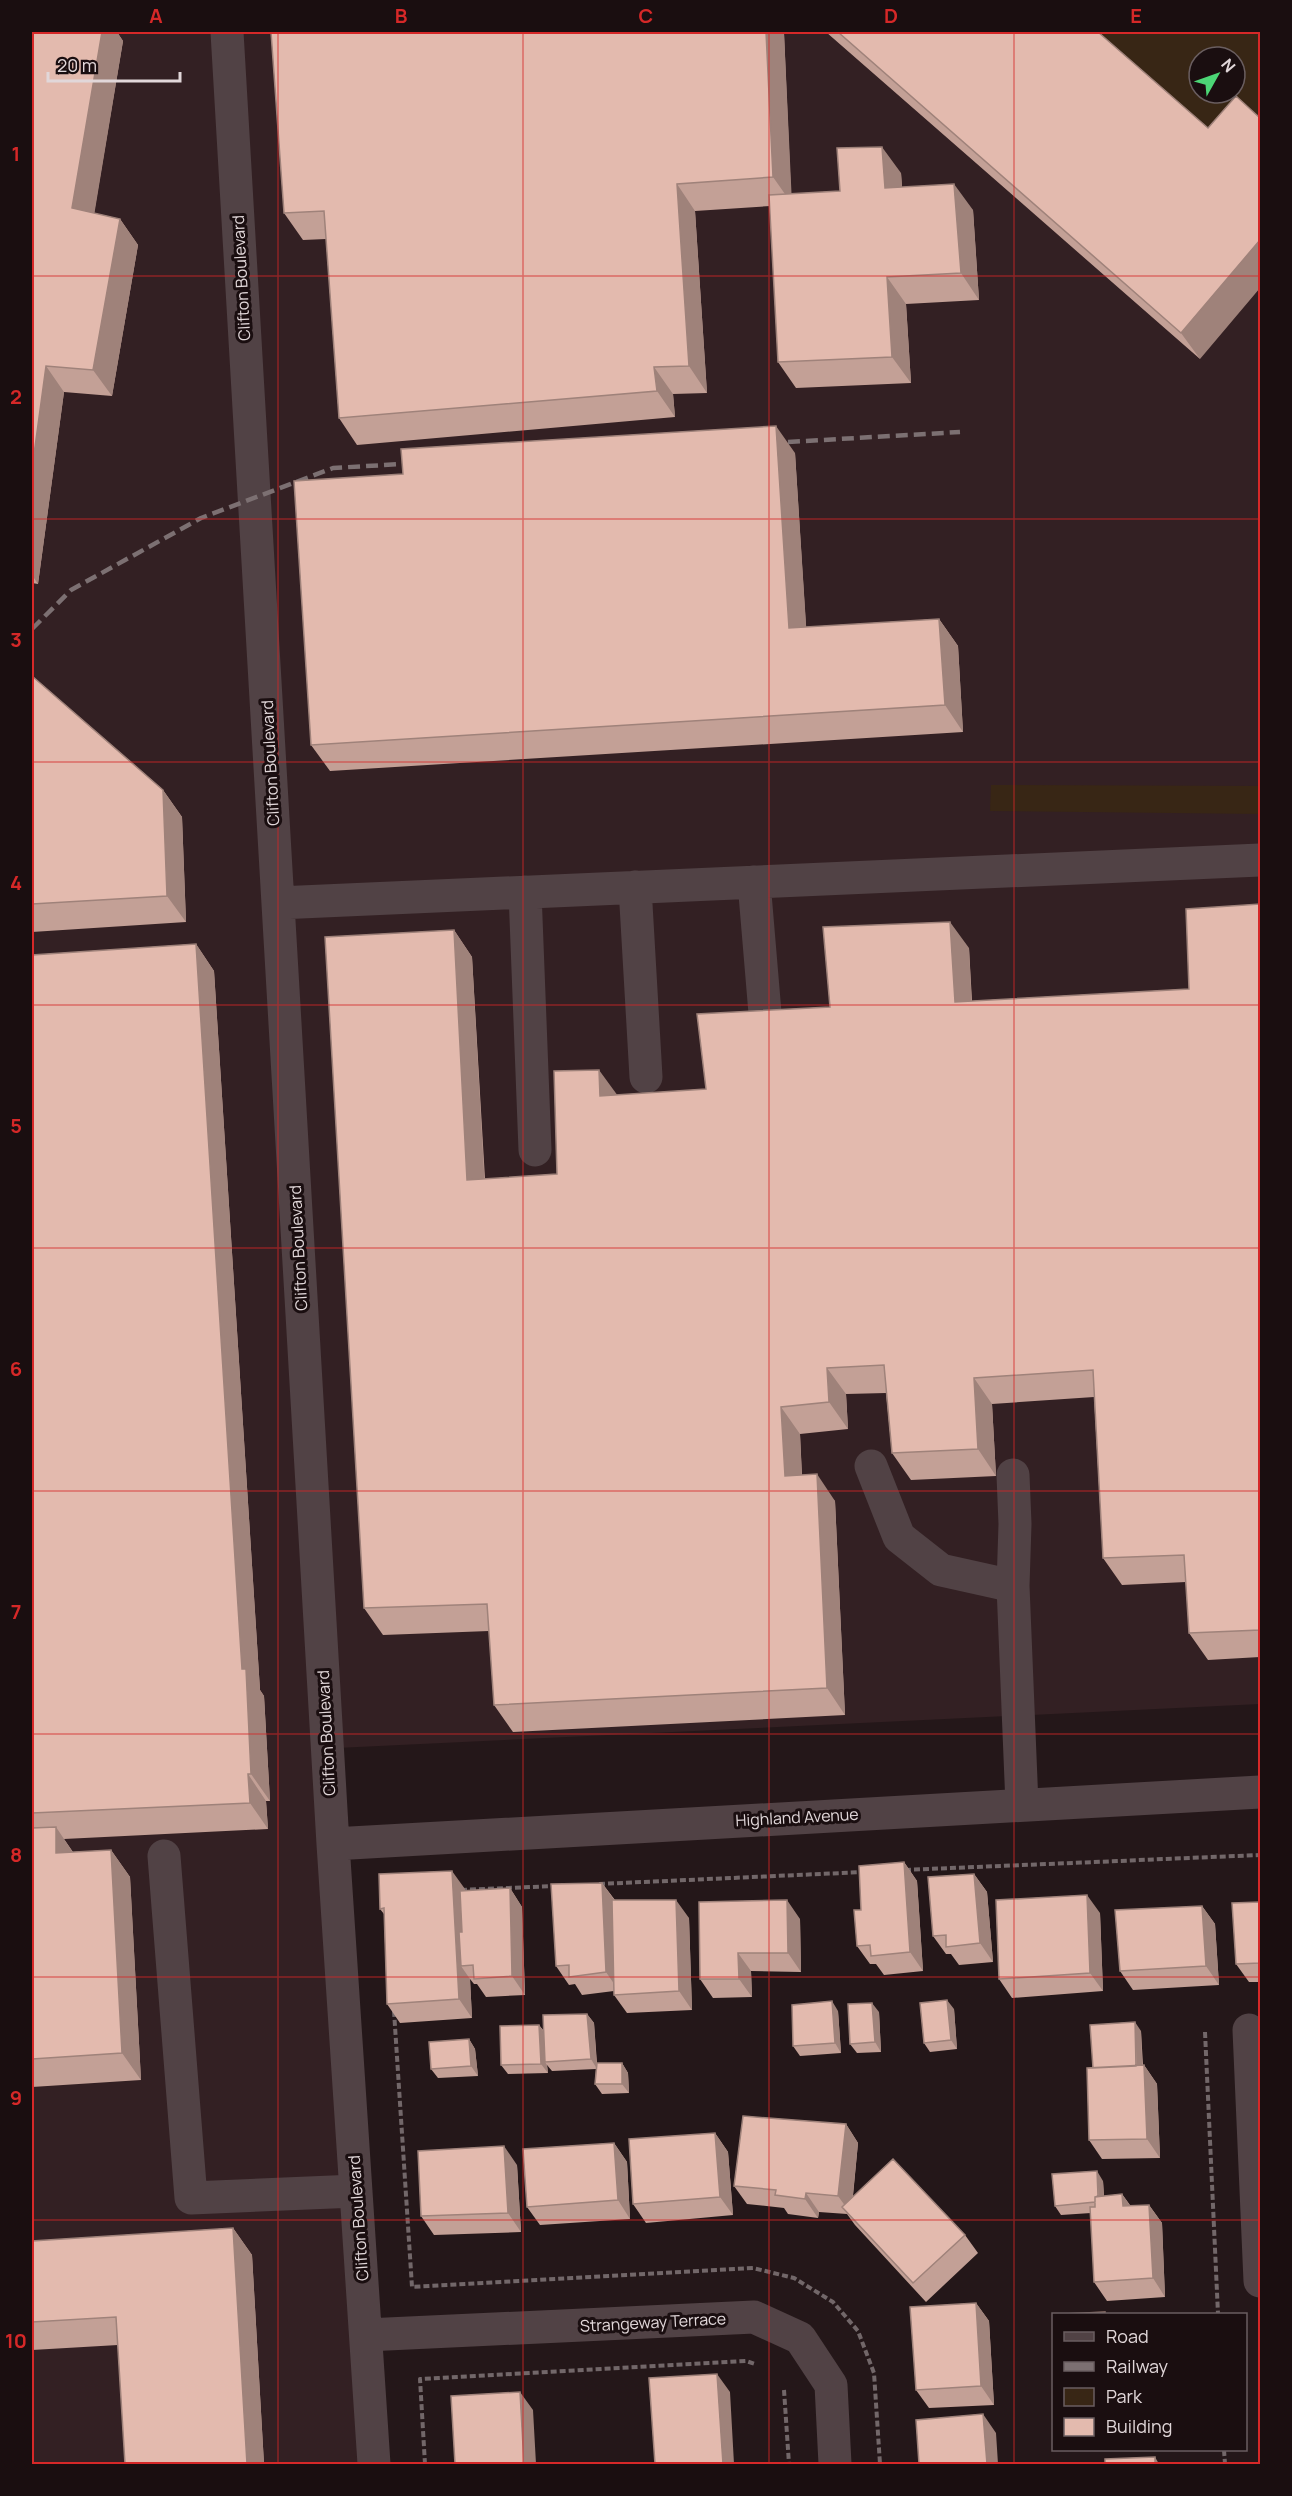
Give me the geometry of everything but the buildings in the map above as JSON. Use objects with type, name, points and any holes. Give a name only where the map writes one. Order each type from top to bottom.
[{"type":"street","name":"Clifton Boulevard","points":[[227,32],[333,1844],[374,2464]]},
{"type":"street","points":[[278,903],[1260,860]]},
{"type":"street","points":[[754,882],[765,1013]]},
{"type":"street","points":[[635,888],[646,1077]]},
{"type":"street","points":[[525,892],[535,1150]]},
{"type":"street","points":[[872,1466],[899,1538],[940,1570],[1013,1586]]},
{"type":"street","points":[[1013,1475],[1015,1524],[1013,1586],[1022,1805]]},
{"type":"street","name":"Highland Avenue","points":[[333,1844],[1260,1792]]},
{"type":"street","points":[[164,1856],[191,2198],[356,2191]]},
{"type":"street","points":[[1249,2030],[1260,2281]]},
{"type":"street","name":"Strangeway Terrace","points":[[366,2336],[754,2317],[800,2338],[831,2385],[835,2464]]},
{"type":"path","points":[[904,1870],[1260,1855]]},
{"type":"path","points":[[596,1884],[869,1872]]},
{"type":"path","points":[[455,1890],[560,1885]]},
{"type":"path","points":[[393,2000],[412,2287],[753,2268],[794,2278],[833,2302],[858,2331],[874,2373],[880,2464]]},
{"type":"path","points":[[1205,2032],[1218,2313]]},
{"type":"path","points":[[425,2464],[420,2379],[746,2361],[762,2366]]},
{"type":"path","points":[[780,2384],[785,2391],[789,2464]]},
{"type":"shaded area","points":[[32,32],[1260,32],[1260,1704],[316,1749],[362,2464],[32,2464]]},
{"type":"green space","points":[[1086,32],[1260,32],[1260,128],[1227,154]]},
{"type":"green space","points":[[991,785],[1260,786],[1260,814],[990,811]]},
{"type":"railway","points":[[770,443],[960,432]]},
{"type":"railway","points":[[32,629],[71,590],[201,518],[333,468],[419,463]]}]
